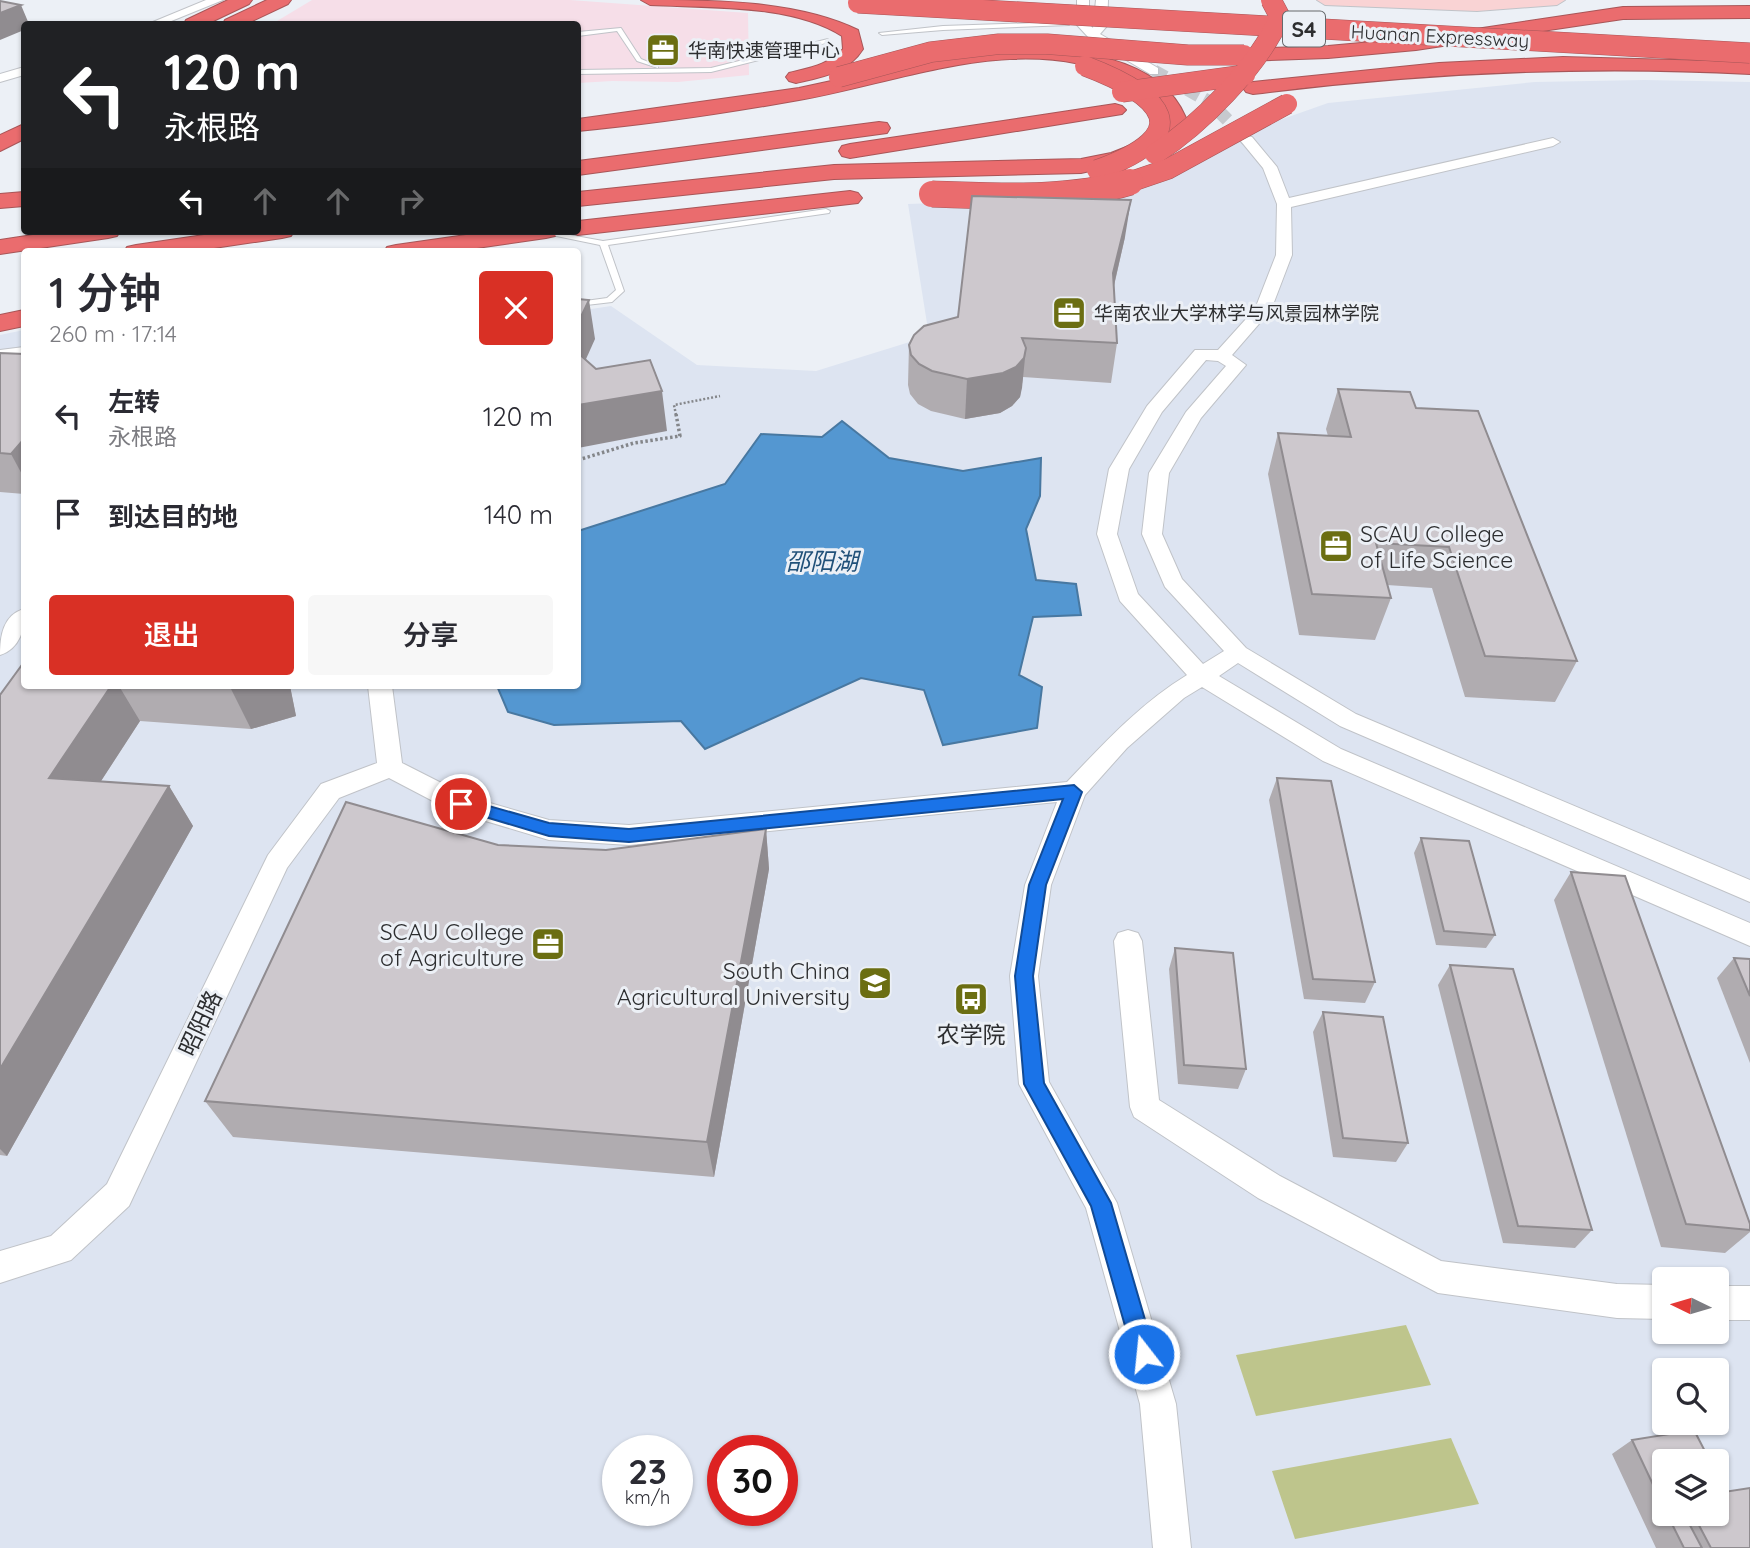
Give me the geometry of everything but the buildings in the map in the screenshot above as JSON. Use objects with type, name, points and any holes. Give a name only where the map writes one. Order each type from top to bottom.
[{"type":"highway","points":[[199,21],[243,0]]},
{"type":"highway","points":[[238,21],[282,0]]},
{"type":"highway","points":[[262,21],[303,0]]},
{"type":"highway","points":[[581,121],[799,76],[839,62],[852,52],[855,43],[852,34],[843,26],[809,15],[753,7],[650,0]]},
{"type":"highway","name":"Huanan Expressway","points":[[794,0],[1750,53]]},
{"type":"highway","name":"Huanan Expressway","points":[[969,0],[1750,44]]},
{"type":"highway","points":[[924,190],[1066,178],[1100,173],[1145,159],[1178,139],[1271,37],[1280,17],[1271,0]]},
{"type":"highway","points":[[581,189],[819,156],[1107,103],[1247,73],[1441,49],[1583,19],[1645,12],[1750,12]]},
{"type":"highway","points":[[581,122],[808,85],[931,52],[999,44],[1047,44],[1188,55],[1247,73],[1385,73],[1488,67],[1624,64],[1750,70]]},
{"type":"highway","points":[[581,122],[797,94],[854,83],[942,60],[1007,53],[1057,55],[1097,63],[1129,75],[1163,96],[1173,108],[1175,121],[1169,134],[1156,146],[1124,158],[1091,164],[1023,169],[834,172],[581,199]]},
{"type":"highway","points":[[858,103],[921,76],[967,62],[1025,59],[1056,61],[1106,72],[1126,81],[1153,101],[1161,121],[1158,135],[1148,146],[1125,161],[1066,178]]},
{"type":"highway","points":[[581,226],[772,194],[924,190],[1050,193],[1087,190],[1124,183],[1170,167],[1237,127],[1287,104],[1342,90],[1457,76],[1610,70],[1750,70]]},
{"type":"highway","points":[[581,168],[1107,103]]},
{"type":"highway","points":[[581,157],[739,134],[834,112]]},
{"type":"highway","points":[[0,124],[21,114]]},
{"type":"highway","points":[[0,144],[21,133]]},
{"type":"highway","points":[[581,226],[873,195]]},
{"type":"highway","points":[[0,201],[21,199]]},
{"type":"highway","points":[[0,247],[81,235]]},
{"type":"highway","points":[[164,248],[254,235]]},
{"type":"highway","points":[[424,248],[515,235]]},
{"type":"highway","points":[[446,248],[520,235]]},
{"type":"highway","points":[[0,309],[21,305]]},
{"type":"highway","points":[[0,323],[21,319]]},
{"type":"street","points":[[162,21],[217,0]]},
{"type":"street","points":[[1083,0],[1088,30],[1154,71]]},
{"type":"street","points":[[1088,30],[1101,26],[1102,0]]},
{"type":"street","points":[[1324,0],[1477,6],[1557,0]]},
{"type":"street","points":[[0,78],[21,72]]},
{"type":"street","points":[[1247,140],[1270,167],[1284,204],[1284,255],[1263,310],[1193,416],[1159,474],[1152,534],[1173,582],[1238,653],[1348,720],[1750,891]]},
{"type":"street","points":[[1284,204],[1553,142]]},
{"type":"street","points":[[0,355],[21,352]]},
{"type":"street","points":[[1229,360],[1201,354],[1154,410],[1119,469],[1107,534],[1128,596],[1200,675],[1332,755],[1750,935]]},
{"type":"street","points":[[0,647],[21,620]]},
{"type":"street","points":[[1172,1548],[1158,1404],[1101,1203],[1034,1084],[1024,976],[1038,885],[1074,792],[1119,742],[1200,675],[1238,653]]},
{"type":"street","points":[[380,689],[390,768],[461,804],[549,830],[629,835],[1074,792]]},
{"type":"street","name":"昭阳路","points":[[0,1267],[60,1250],[118,1195],[276,862],[330,791],[390,768]]},
{"type":"street","points":[[1128,941],[1145,1107],[1269,1187],[1438,1277],[1617,1301],[1652,1302]]},
{"type":"street","points":[[1729,1303],[1750,1304]]},
{"type":"lane","points":[[882,33],[1004,25],[1088,30]]},
{"type":"lane","points":[[581,34],[619,29],[639,60],[667,70]]},
{"type":"lane","points":[[581,72],[711,70],[828,41]]},
{"type":"lane","points":[[563,235],[603,243],[826,211]]},
{"type":"lane","points":[[581,304],[609,300],[620,292],[603,243]]},
{"type":"path","points":[[581,459],[634,443],[680,436],[674,405],[720,396]]},
{"type":"shaded area","name":"华南快速管理中心","points":[[312,0],[570,0],[748,13],[749,75],[678,82],[581,83],[581,21],[277,21]]},
{"type":"shaded area","name":"South China Agricultural University","points":[[1535,82],[1750,82],[1750,1548],[0,1548],[0,335],[21,331],[21,689],[581,689],[581,311],[611,306],[697,365],[816,371],[929,336],[908,204],[1056,199],[1328,103]]},
{"type":"green space","points":[[1406,1325],[1431,1385],[1256,1416],[1236,1355]]},
{"type":"green space","points":[[1451,1438],[1479,1504],[1295,1539],[1272,1471]]},
{"type":"water","name":"邵阳湖","points":[[842,421],[889,458],[963,471],[1041,458],[1040,496],[1026,529],[1036,580],[1076,584],[1081,615],[1033,617],[1019,675],[1042,687],[1037,728],[943,745],[924,690],[861,678],[705,749],[681,721],[554,725],[508,712],[498,689],[581,689],[581,530],[725,484],[761,434],[822,437]]},
{"type":"tunnel","points":[[1154,71],[1210,102],[1247,140]]},
{"type":"place","name":"华南快速管理中心","points":[[663,50]]},
{"type":"place","name":"华南农业大学林学与风景园林学院","points":[[1069,313]]},
{"type":"place","name":"SCAU College of Life Science","points":[[1336,546]]},
{"type":"place","name":"SCAU College of Agriculture","points":[[548,944]]},
{"type":"place","name":"South China Agricultural University","points":[[875,983]]},
{"type":"place","name":"农学院","points":[[971,999]]},
{"type":"route","points":[[461,804],[549,830],[629,835],[1074,792],[1038,885],[1024,976],[1034,1084],[1101,1203],[1144,1354]]}]
